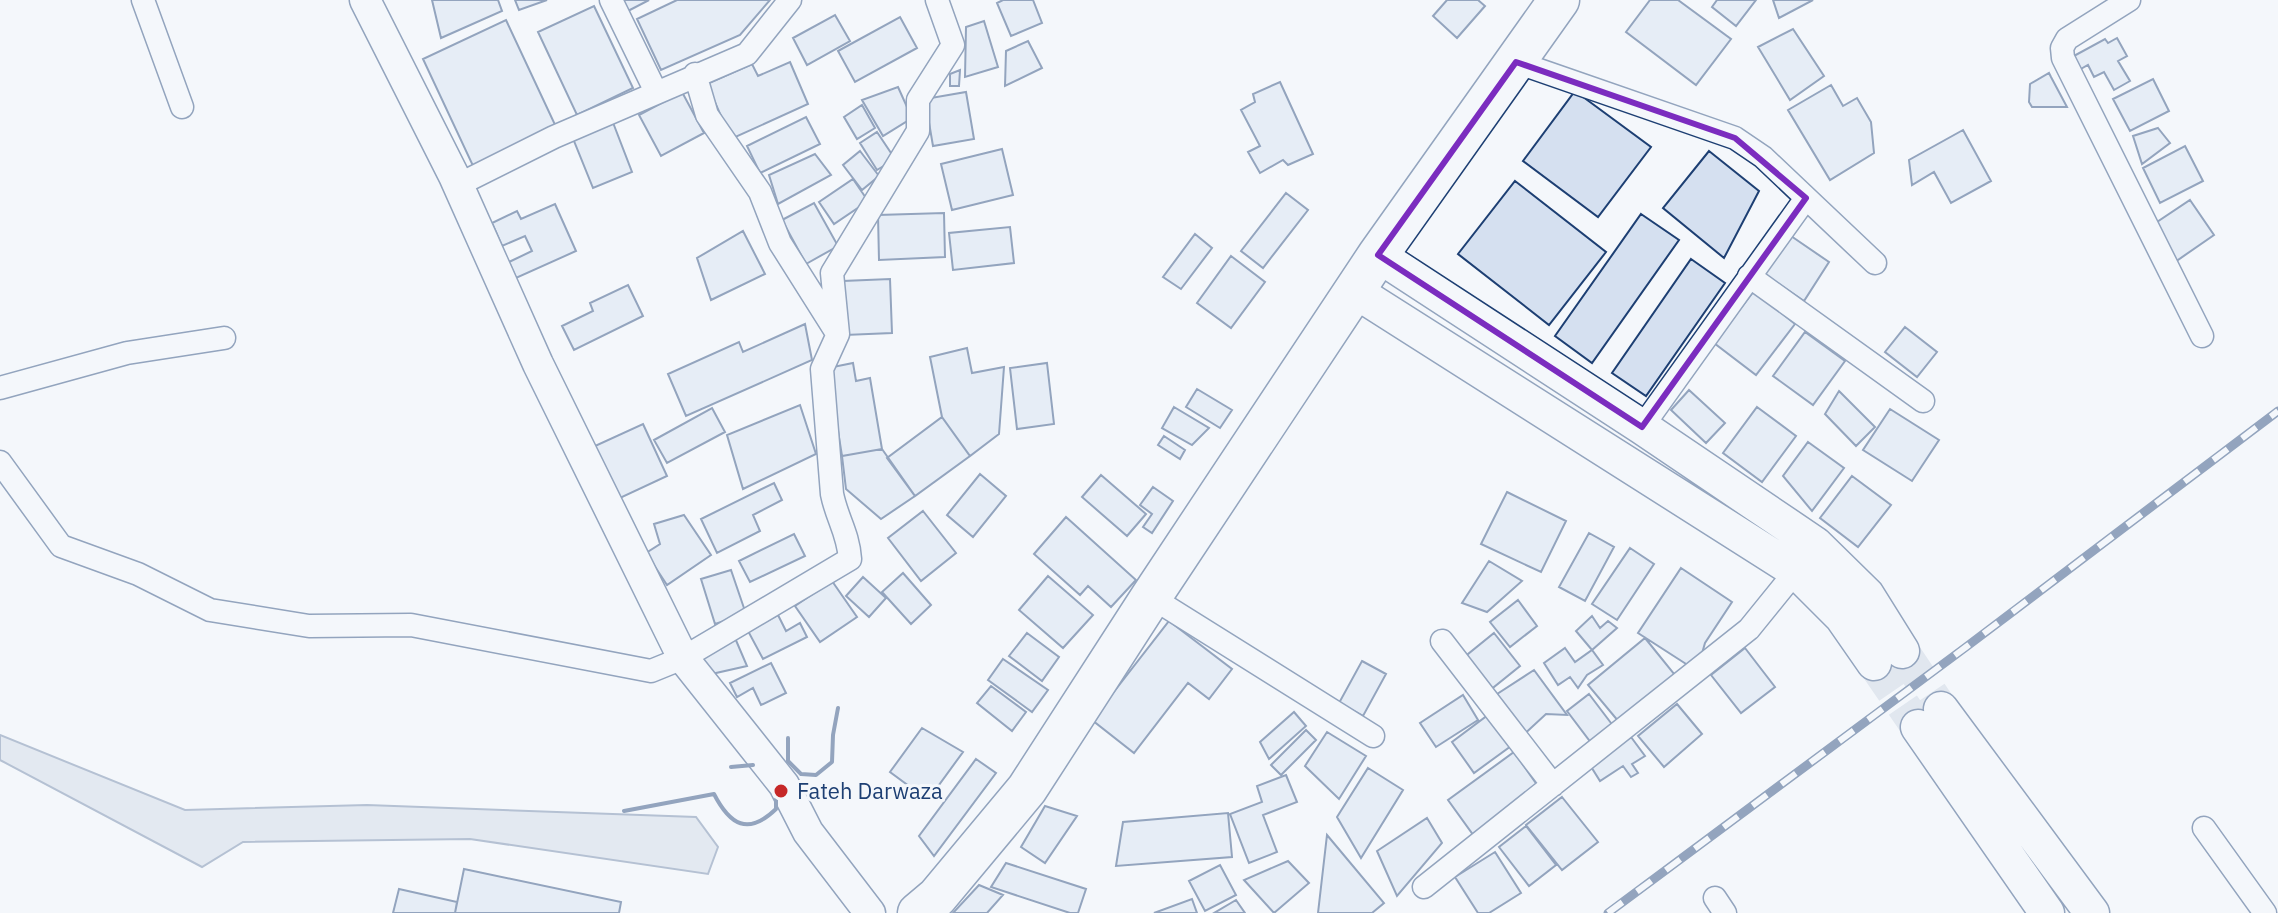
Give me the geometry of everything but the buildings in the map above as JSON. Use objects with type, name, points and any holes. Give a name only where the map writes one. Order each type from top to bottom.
[{"type":"highway","points":[[930,908],[1027,789],[1378,255],[1559,0]]},
{"type":"main road","points":[[365,0],[458,185],[538,364],[683,658],[784,785],[808,832],[870,913]]},
{"type":"main road","points":[[1355,291],[1796,571],[1888,657],[1867,595],[1815,544],[1378,255]]},
{"type":"main road","points":[[2047,913],[1930,718],[2092,913]]},
{"type":"street","points":[[143,0],[182,107]]},
{"type":"street","points":[[611,0],[656,92]]},
{"type":"street","points":[[458,185],[695,74],[747,54],[790,0]]},
{"type":"street","points":[[0,462],[61,546],[138,574],[210,610],[309,626],[411,625],[651,671],[683,658],[850,559],[849,539],[832,494],[822,369],[838,334],[832,273],[918,131],[918,100],[953,45],[937,0]]},
{"type":"street","points":[[2129,0],[2067,39],[2062,48],[2063,58],[2202,336]]},
{"type":"street","points":[[1516,62],[1735,138],[1763,157],[1875,263]]},
{"type":"street","points":[[695,74],[707,115],[760,192],[780,243],[838,334]]},
{"type":"street","points":[[1642,427],[1806,198]]},
{"type":"street","points":[[1749,276],[1923,401]]},
{"type":"street","points":[[0,388],[127,353],[224,338]]},
{"type":"street","points":[[1424,887],[1749,629],[1796,571]]},
{"type":"street","points":[[1151,597],[1373,736]]},
{"type":"street","points":[[1442,641],[1553,785]]},
{"type":"street","points":[[2204,828],[2265,913]]},
{"type":"highlighted area","points":[[1516,62],[1735,138],[1806,198],[1642,427],[1378,255]]},
{"type":"shaded area","points":[[0,735],[185,810],[367,805],[696,817],[718,847],[708,874],[470,839],[243,842],[202,867],[0,760]]},
{"type":"tunnel","points":[[1902,651],[1941,709]]},
{"type":"tunnel","points":[[1874,663],[1918,727]]},
{"type":"railway","points":[[1608,913],[2278,411]]},
{"type":"wall","points":[[788,738],[788,761],[801,774],[816,775],[832,762],[838,708]]},
{"type":"wall","points":[[731,767],[753,765]]},
{"type":"wall","points":[[624,811],[714,794],[726,813],[740,823],[748,824],[757,822],[776,809],[776,799]]},
{"type":"place","name":"Fateh Darwaza","points":[[781,791]]}]
